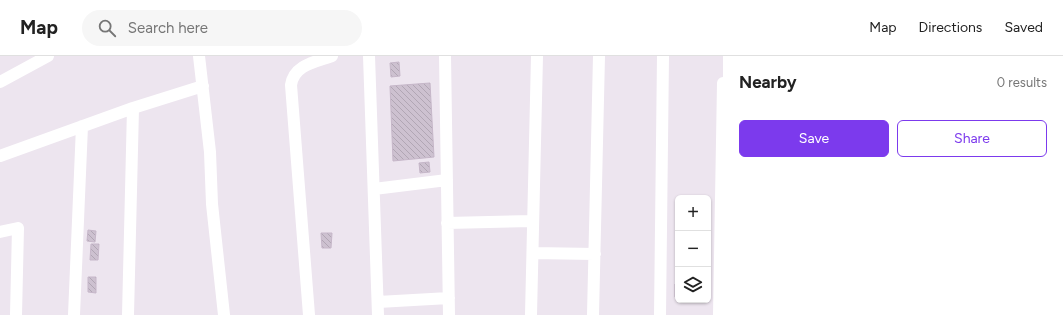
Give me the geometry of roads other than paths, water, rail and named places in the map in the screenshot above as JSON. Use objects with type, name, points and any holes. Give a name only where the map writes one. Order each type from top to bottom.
[{"type":"street","points":[[0,82],[48,56]]},
{"type":"street","points":[[199,56],[210,152],[212,204],[224,315]]},
{"type":"street","points":[[309,315],[291,85],[292,78],[299,69],[313,62],[332,56]]},
{"type":"street","points":[[369,56],[378,315]]},
{"type":"street","points":[[444,56],[449,315]]},
{"type":"street","points":[[531,315],[537,56]]},
{"type":"street","points":[[594,315],[598,56]]},
{"type":"street","points":[[660,315],[663,56]]},
{"type":"street","points":[[719,315],[723,83]]},
{"type":"street","points":[[0,156],[132,108],[203,86]]},
{"type":"street","points":[[128,315],[132,108]]},
{"type":"street","points":[[74,315],[82,126]]},
{"type":"street","points":[[374,189],[447,180]]},
{"type":"street","points":[[447,223],[533,221]]},
{"type":"street","points":[[0,232],[18,228],[16,315]]},
{"type":"street","points":[[533,253],[595,254]]},
{"type":"street","points":[[378,302],[449,298]]}]
